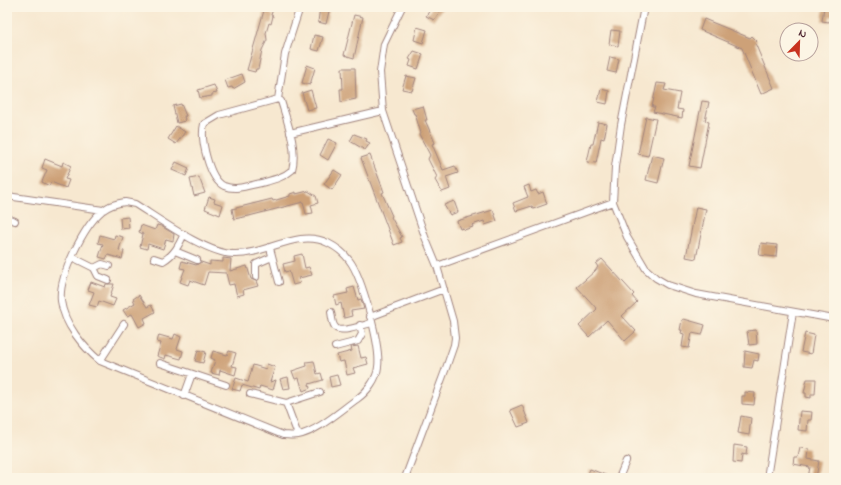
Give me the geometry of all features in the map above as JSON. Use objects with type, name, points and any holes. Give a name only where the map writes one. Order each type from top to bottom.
[{"type":"street","points":[[278,99],[219,115],[204,124],[202,138],[214,178],[224,186],[237,188],[278,178],[292,170],[294,163],[290,134],[281,101],[278,99],[285,54],[300,7]]},
{"type":"street","points":[[402,7],[384,44],[380,72],[383,111],[444,289],[453,321],[454,346],[404,478]]},
{"type":"street","points":[[644,7],[615,167],[613,202],[635,252],[646,269],[656,278],[668,285],[696,294],[834,318]]},
{"type":"street","points":[[290,134],[383,111]]},
{"type":"street","points":[[7,196],[102,210]]},
{"type":"street","points":[[437,266],[613,202]]},
{"type":"street","points":[[118,203],[129,203],[208,246],[233,254],[270,248],[304,238],[315,238],[338,249],[350,260],[358,278],[376,345],[378,367],[369,388],[361,397],[310,431],[298,435],[283,436],[100,361],[91,354],[77,338],[63,307],[61,288],[64,275],[86,231],[102,210],[118,203]]},
{"type":"street","points":[[7,218],[15,222]]},
{"type":"street","points":[[154,258],[163,261],[175,251],[184,234]]},
{"type":"street","points":[[270,248],[279,282]]},
{"type":"street","points":[[175,251],[197,260]]},
{"type":"street","points":[[256,277],[256,264],[272,257]]},
{"type":"street","points":[[72,258],[94,268],[98,276],[108,280]]},
{"type":"street","points":[[94,268],[102,264],[109,266]]},
{"type":"street","points":[[331,312],[334,327],[342,330],[360,326],[370,320],[444,289]]},
{"type":"street","points":[[767,478],[793,312]]},
{"type":"street","points":[[100,361],[124,324]]},
{"type":"street","points":[[335,347],[358,341],[362,334],[360,326]]},
{"type":"street","points":[[160,363],[226,385]]},
{"type":"street","points":[[184,396],[192,374]]},
{"type":"street","points":[[250,394],[286,403],[320,392]]},
{"type":"street","points":[[286,403],[298,435]]},
{"type":"street","points":[[619,478],[626,461]]},
{"type":"building","points":[[265,7],[273,9],[271,15],[273,16],[266,33],[267,40],[262,50],[258,69],[256,69],[255,72],[247,70]]},
{"type":"building","points":[[320,7],[330,7],[326,24],[318,22]]},
{"type":"building","points":[[432,7],[443,7],[434,20],[426,16]]},
{"type":"building","points":[[824,7],[831,7],[831,10],[834,11],[834,17],[830,16],[829,22],[822,21]]},
{"type":"building","points":[[354,15],[363,17],[354,58],[344,55]]},
{"type":"building","points":[[704,19],[750,38],[752,36],[757,41],[755,43],[774,88],[761,94],[742,48],[700,30]]},
{"type":"building","points":[[417,27],[427,30],[423,43],[414,40]]},
{"type":"building","points":[[611,30],[620,31],[618,46],[609,44]]},
{"type":"building","points":[[314,35],[323,37],[319,51],[311,49]]},
{"type":"building","points":[[414,51],[423,54],[418,69],[409,66],[411,60],[409,59]]},
{"type":"building","points":[[610,57],[619,59],[616,73],[607,71]]},
{"type":"building","points":[[307,65],[315,68],[310,85],[302,83]]},
{"type":"building","points":[[342,68],[355,68],[356,99],[341,102],[340,89],[343,89]]},
{"type":"building","points":[[242,74],[245,82],[233,89],[232,87],[228,88],[225,80]]},
{"type":"building","points":[[406,76],[416,78],[412,91],[402,89]]},
{"type":"building","points":[[657,83],[666,84],[664,90],[680,93],[677,109],[683,110],[682,118],[653,112],[655,107],[652,107]]},
{"type":"building","points":[[214,85],[217,93],[212,94],[212,96],[200,98],[198,90]]},
{"type":"building","points":[[601,89],[609,91],[607,104],[598,102]]},
{"type":"building","points":[[311,90],[316,108],[307,110],[302,93]]},
{"type":"building","points":[[702,101],[709,102],[705,121],[709,122],[700,168],[689,166]]},
{"type":"building","points":[[181,104],[186,116],[184,116],[185,121],[177,123],[173,106]]},
{"type":"building","points":[[423,106],[427,120],[425,120],[435,143],[432,144],[443,170],[455,166],[458,173],[446,177],[450,189],[442,192],[435,180],[437,177],[428,159],[430,155],[419,134],[421,133],[412,109]]},
{"type":"building","points":[[646,117],[656,119],[648,156],[638,154]]},
{"type":"building","points":[[598,122],[607,124],[604,139],[601,138],[596,163],[587,162],[591,144],[593,144]]},
{"type":"building","points":[[176,126],[185,132],[176,144],[168,139]]},
{"type":"building","points":[[354,134],[367,139],[366,141],[370,143],[365,150],[350,141]]},
{"type":"building","points":[[328,139],[337,143],[328,160],[320,155]]},
{"type":"building","points":[[370,155],[384,192],[382,193],[392,216],[391,217],[402,237],[400,238],[402,242],[394,245],[361,158]]},
{"type":"building","points":[[652,155],[664,158],[658,183],[646,180]]},
{"type":"building","points":[[45,159],[62,166],[63,162],[71,166],[65,179],[69,180],[66,188],[51,182],[49,186],[42,182],[47,170],[42,168]]},
{"type":"building","points":[[176,162],[189,168],[186,176],[172,170]]},
{"type":"building","points":[[334,170],[342,175],[332,190],[324,184]]},
{"type":"building","points":[[199,177],[205,193],[194,196],[190,179]]},
{"type":"building","points":[[529,185],[531,192],[536,190],[538,194],[543,192],[547,204],[533,209],[532,206],[516,211],[513,203],[528,197],[524,187]]},
{"type":"building","points":[[308,191],[316,196],[318,203],[311,205],[313,213],[306,214],[303,202],[234,219],[232,209],[272,199],[273,201],[290,196],[290,194],[296,192],[296,194]]},
{"type":"building","points":[[209,197],[215,199],[214,202],[223,205],[220,215],[205,209]]},
{"type":"building","points":[[454,201],[458,212],[450,215],[444,205]]},
{"type":"building","points":[[696,207],[706,209],[696,259],[686,257]]},
{"type":"building","points":[[493,210],[497,221],[485,225],[484,221],[472,225],[473,227],[464,230],[463,228],[460,229],[457,221]]},
{"type":"building","points":[[128,217],[129,228],[121,229],[120,218]]},
{"type":"building","points":[[141,225],[155,230],[157,225],[161,226],[174,234],[173,241],[166,239],[163,249],[148,244],[147,249],[140,247],[143,234],[139,232]]},
{"type":"building","points":[[100,235],[114,239],[115,235],[123,237],[119,250],[124,251],[122,259],[108,255],[106,259],[99,257],[103,244],[98,243]]},
{"type":"building","points":[[761,243],[777,245],[776,257],[759,255]]},
{"type":"building","points":[[302,254],[305,268],[309,267],[312,275],[299,278],[300,283],[293,285],[289,271],[285,272],[283,264],[295,261],[294,256]]},
{"type":"building","points":[[223,258],[231,259],[230,271],[247,266],[251,279],[256,281],[258,286],[243,290],[244,294],[237,296],[234,284],[229,285],[226,273],[208,272],[204,285],[190,280],[188,285],[180,282],[185,269],[180,268],[182,261],[196,265],[201,262],[210,265],[210,261],[223,262]]},
{"type":"building","points":[[602,259],[634,294],[632,296],[637,302],[622,316],[636,331],[625,341],[607,320],[589,337],[579,326],[597,309],[577,287],[595,271],[598,267],[596,264]]},
{"type":"building","points":[[91,282],[105,287],[106,284],[114,284],[110,297],[116,299],[113,306],[99,301],[97,307],[89,305],[94,292],[88,290]]},
{"type":"building","points":[[354,287],[358,300],[361,299],[364,309],[351,311],[352,316],[344,318],[341,303],[336,305],[334,296],[348,293],[347,289]]},
{"type":"building","points":[[139,295],[147,307],[151,305],[155,312],[144,318],[146,323],[139,327],[132,314],[127,316],[123,310],[135,303],[133,299]]},
{"type":"building","points":[[684,319],[705,325],[702,335],[692,333],[689,348],[682,347],[684,334],[681,333],[682,330],[680,330],[682,320]]},
{"type":"building","points":[[756,330],[757,344],[749,345],[747,331]]},
{"type":"building","points":[[805,333],[814,335],[811,354],[801,352]]},
{"type":"building","points":[[175,334],[181,337],[177,349],[183,351],[181,359],[166,355],[165,359],[157,356],[161,343],[157,342],[159,335],[173,339]]},
{"type":"building","points":[[358,346],[361,358],[366,357],[368,364],[353,368],[355,373],[347,375],[344,361],[339,362],[337,355],[352,351],[351,347]]},
{"type":"building","points":[[198,350],[206,352],[203,363],[195,361]]},
{"type":"building","points":[[213,351],[227,355],[229,351],[236,353],[232,366],[237,367],[235,375],[220,370],[219,375],[211,373],[215,360],[211,358]]},
{"type":"building","points":[[745,351],[759,354],[758,361],[754,360],[752,368],[744,367]]},
{"type":"building","points":[[314,361],[317,374],[321,373],[323,380],[309,384],[310,388],[303,391],[299,378],[295,379],[292,371],[307,366],[306,362]]},
{"type":"building","points":[[267,364],[275,367],[270,382],[276,380],[273,390],[260,386],[259,390],[242,385],[240,391],[232,389],[236,378],[248,382],[253,365],[266,369]]},
{"type":"building","points":[[337,375],[340,385],[331,387],[329,377]]},
{"type":"building","points":[[288,377],[290,388],[283,389],[280,379]]},
{"type":"building","points":[[807,379],[816,379],[815,394],[811,394],[811,398],[806,397],[806,393],[804,393]]},
{"type":"building","points":[[745,392],[755,393],[754,405],[742,404],[742,396],[745,396]]},
{"type":"building","points":[[522,405],[529,423],[518,427],[510,410]]},
{"type":"building","points":[[800,411],[812,412],[811,420],[808,420],[807,431],[798,430]]},
{"type":"building","points":[[741,416],[751,418],[749,435],[738,433]]},
{"type":"building","points":[[734,445],[747,447],[746,455],[742,454],[741,463],[733,462]]},
{"type":"building","points":[[800,448],[809,449],[808,459],[819,461],[816,478],[808,478],[810,467],[793,464],[794,457],[798,457]]},
{"type":"building","points":[[590,469],[613,478],[586,478]]}]
